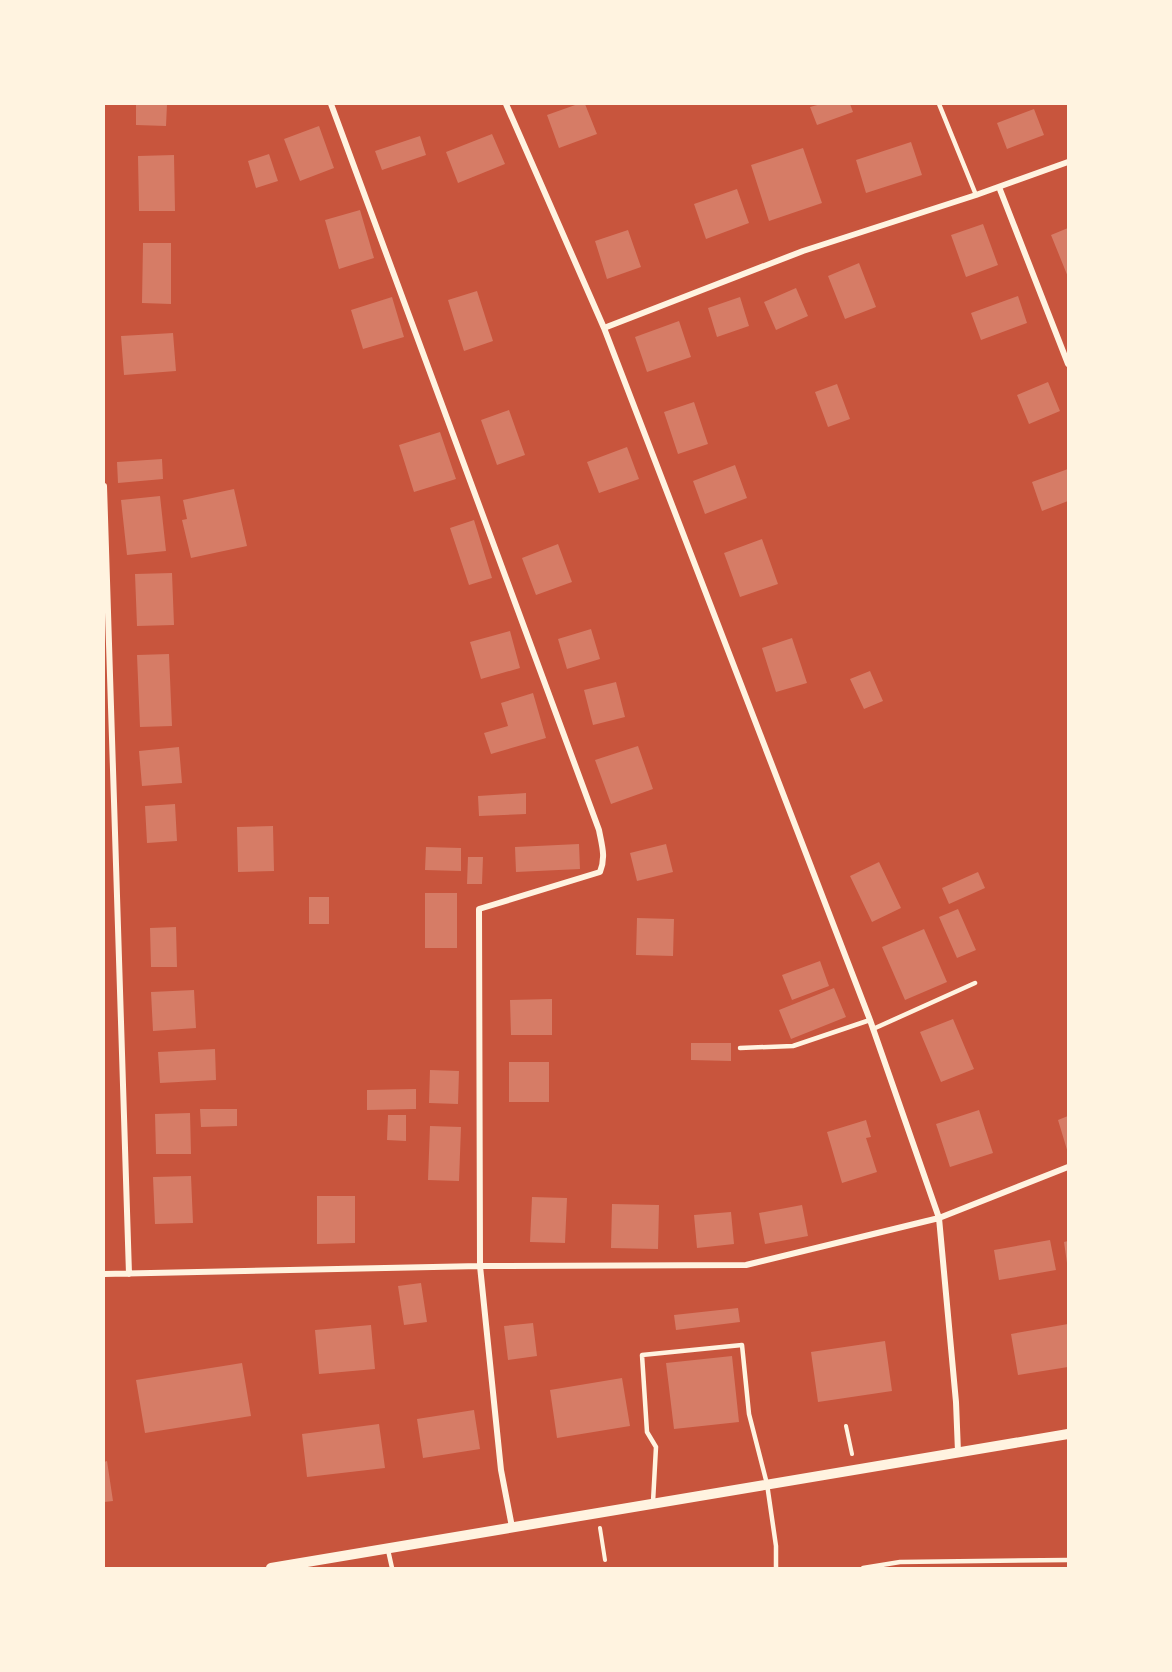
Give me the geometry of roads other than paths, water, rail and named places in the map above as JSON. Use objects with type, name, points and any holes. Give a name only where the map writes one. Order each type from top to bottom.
[{"type":"street","points":[[331,104],[591,808],[604,852],[604,862],[600,872],[479,909],[480,1266],[501,1470],[512,1527]]},
{"type":"street","points":[[506,104],[604,328],[870,1020],[939,1218],[956,1402],[958,1452]]},
{"type":"street","points":[[604,328],[803,251],[976,195],[1068,162]]},
{"type":"street","points":[[999,187],[1068,364]]},
{"type":"street","points":[[104,486],[129,1274]]},
{"type":"street","points":[[104,1274],[480,1266],[746,1264],[939,1218],[1068,1167]]},
{"type":"street","points":[[271,1569],[1068,1434]]},
{"type":"lane","points":[[939,104],[976,195]]},
{"type":"lane","points":[[873,1029],[975,983]]},
{"type":"lane","points":[[740,1048],[793,1046],[870,1020]]},
{"type":"lane","points":[[653,1503],[656,1447],[647,1432],[642,1355],[742,1345],[749,1414],[767,1484],[776,1546],[776,1569]]},
{"type":"lane","points":[[388,1550],[392,1569]]},
{"type":"lane","points":[[863,1569],[900,1562],[1068,1560]]}]
